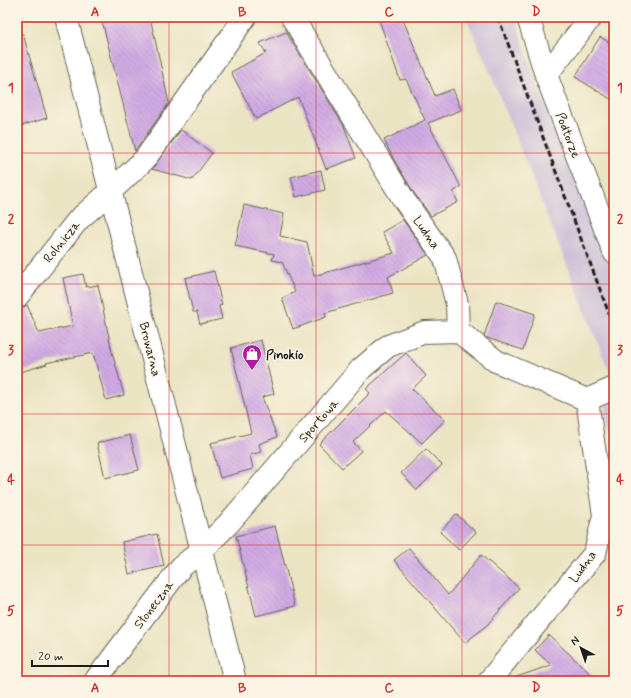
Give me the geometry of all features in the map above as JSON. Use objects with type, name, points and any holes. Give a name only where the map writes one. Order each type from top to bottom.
[{"type":"street","name":"Browarna","points":[[66,17],[236,681]]},
{"type":"street","points":[[111,191],[145,159],[245,17]]},
{"type":"street","name":"Ludna","points":[[292,17],[404,200],[445,258],[457,304],[458,331]]},
{"type":"street","name":"Podtorze","points":[[528,17],[546,75],[614,252]]},
{"type":"street","points":[[546,75],[591,17]]},
{"type":"street","name":"Rolnicza","points":[[17,297],[78,220],[111,191]]},
{"type":"street","points":[[458,331],[496,362],[587,400],[614,388]]},
{"type":"street","name":"Sportowa","points":[[202,550],[229,522],[361,369],[388,346],[425,332],[458,331]]},
{"type":"street","name":"Ludna","points":[[489,681],[595,553],[604,515],[587,400]]},
{"type":"street","name":"Słoneczna","points":[[95,681],[181,567],[202,550]]},
{"type":"shaded area","points":[[466,17],[515,17],[536,82],[614,273],[614,443],[605,415],[611,376],[489,70]]},
{"type":"building","points":[[101,17],[150,17],[169,103],[135,151]]},
{"type":"building","points":[[378,17],[399,17],[404,22],[435,96],[453,89],[461,110],[428,123],[461,187],[453,192],[458,202],[431,216],[414,193],[384,140],[425,120],[406,79],[400,80]]},
{"type":"building","points":[[286,32],[344,126],[356,158],[326,169],[298,97],[256,119],[231,72],[266,53],[260,43]]},
{"type":"building","points":[[17,34],[23,34],[47,118],[17,127]]},
{"type":"building","points":[[600,37],[614,45],[614,101],[575,77]]},
{"type":"building","points":[[181,130],[212,153],[192,180],[152,169]]},
{"type":"building","points":[[321,170],[325,190],[296,197],[291,177]]},
{"type":"building","points":[[244,205],[284,214],[280,236],[307,242],[314,276],[394,253],[382,232],[403,220],[428,255],[388,277],[393,293],[325,313],[326,317],[293,329],[282,298],[295,292],[282,262],[272,260],[274,254],[235,246]]},
{"type":"building","points":[[214,271],[222,305],[219,306],[222,319],[200,324],[197,312],[193,312],[185,278]]},
{"type":"building","points":[[83,274],[86,287],[98,285],[112,352],[124,395],[106,400],[93,353],[46,363],[47,364],[17,373],[17,309],[27,305],[39,333],[73,326],[63,278]]},
{"type":"building","points":[[496,301],[535,314],[523,350],[484,336]]},
{"type":"building","points":[[261,340],[274,394],[262,397],[277,437],[259,444],[261,452],[250,455],[253,469],[220,478],[211,443],[251,433],[231,348]]},
{"type":"building","points":[[406,353],[426,376],[412,389],[445,420],[422,443],[386,411],[353,442],[361,451],[342,468],[319,444],[370,393],[366,389]]},
{"type":"building","points":[[130,435],[139,470],[105,478],[97,443]]},
{"type":"building","points":[[426,449],[442,465],[417,490],[401,473]]},
{"type":"building","points":[[456,514],[476,532],[459,550],[440,532]]},
{"type":"building","points":[[275,526],[295,606],[256,616],[236,536]]},
{"type":"building","points":[[157,534],[164,566],[129,574],[122,542]]},
{"type":"building","points":[[409,548],[448,595],[481,555],[519,588],[488,624],[465,643],[394,560]]},
{"type":"building","points":[[549,635],[598,681],[514,681],[514,678],[551,665],[535,650]]},
{"type":"railway","points":[[498,17],[614,327]]},
{"type":"place","name":"Pinokio","points":[[252,371]]}]
